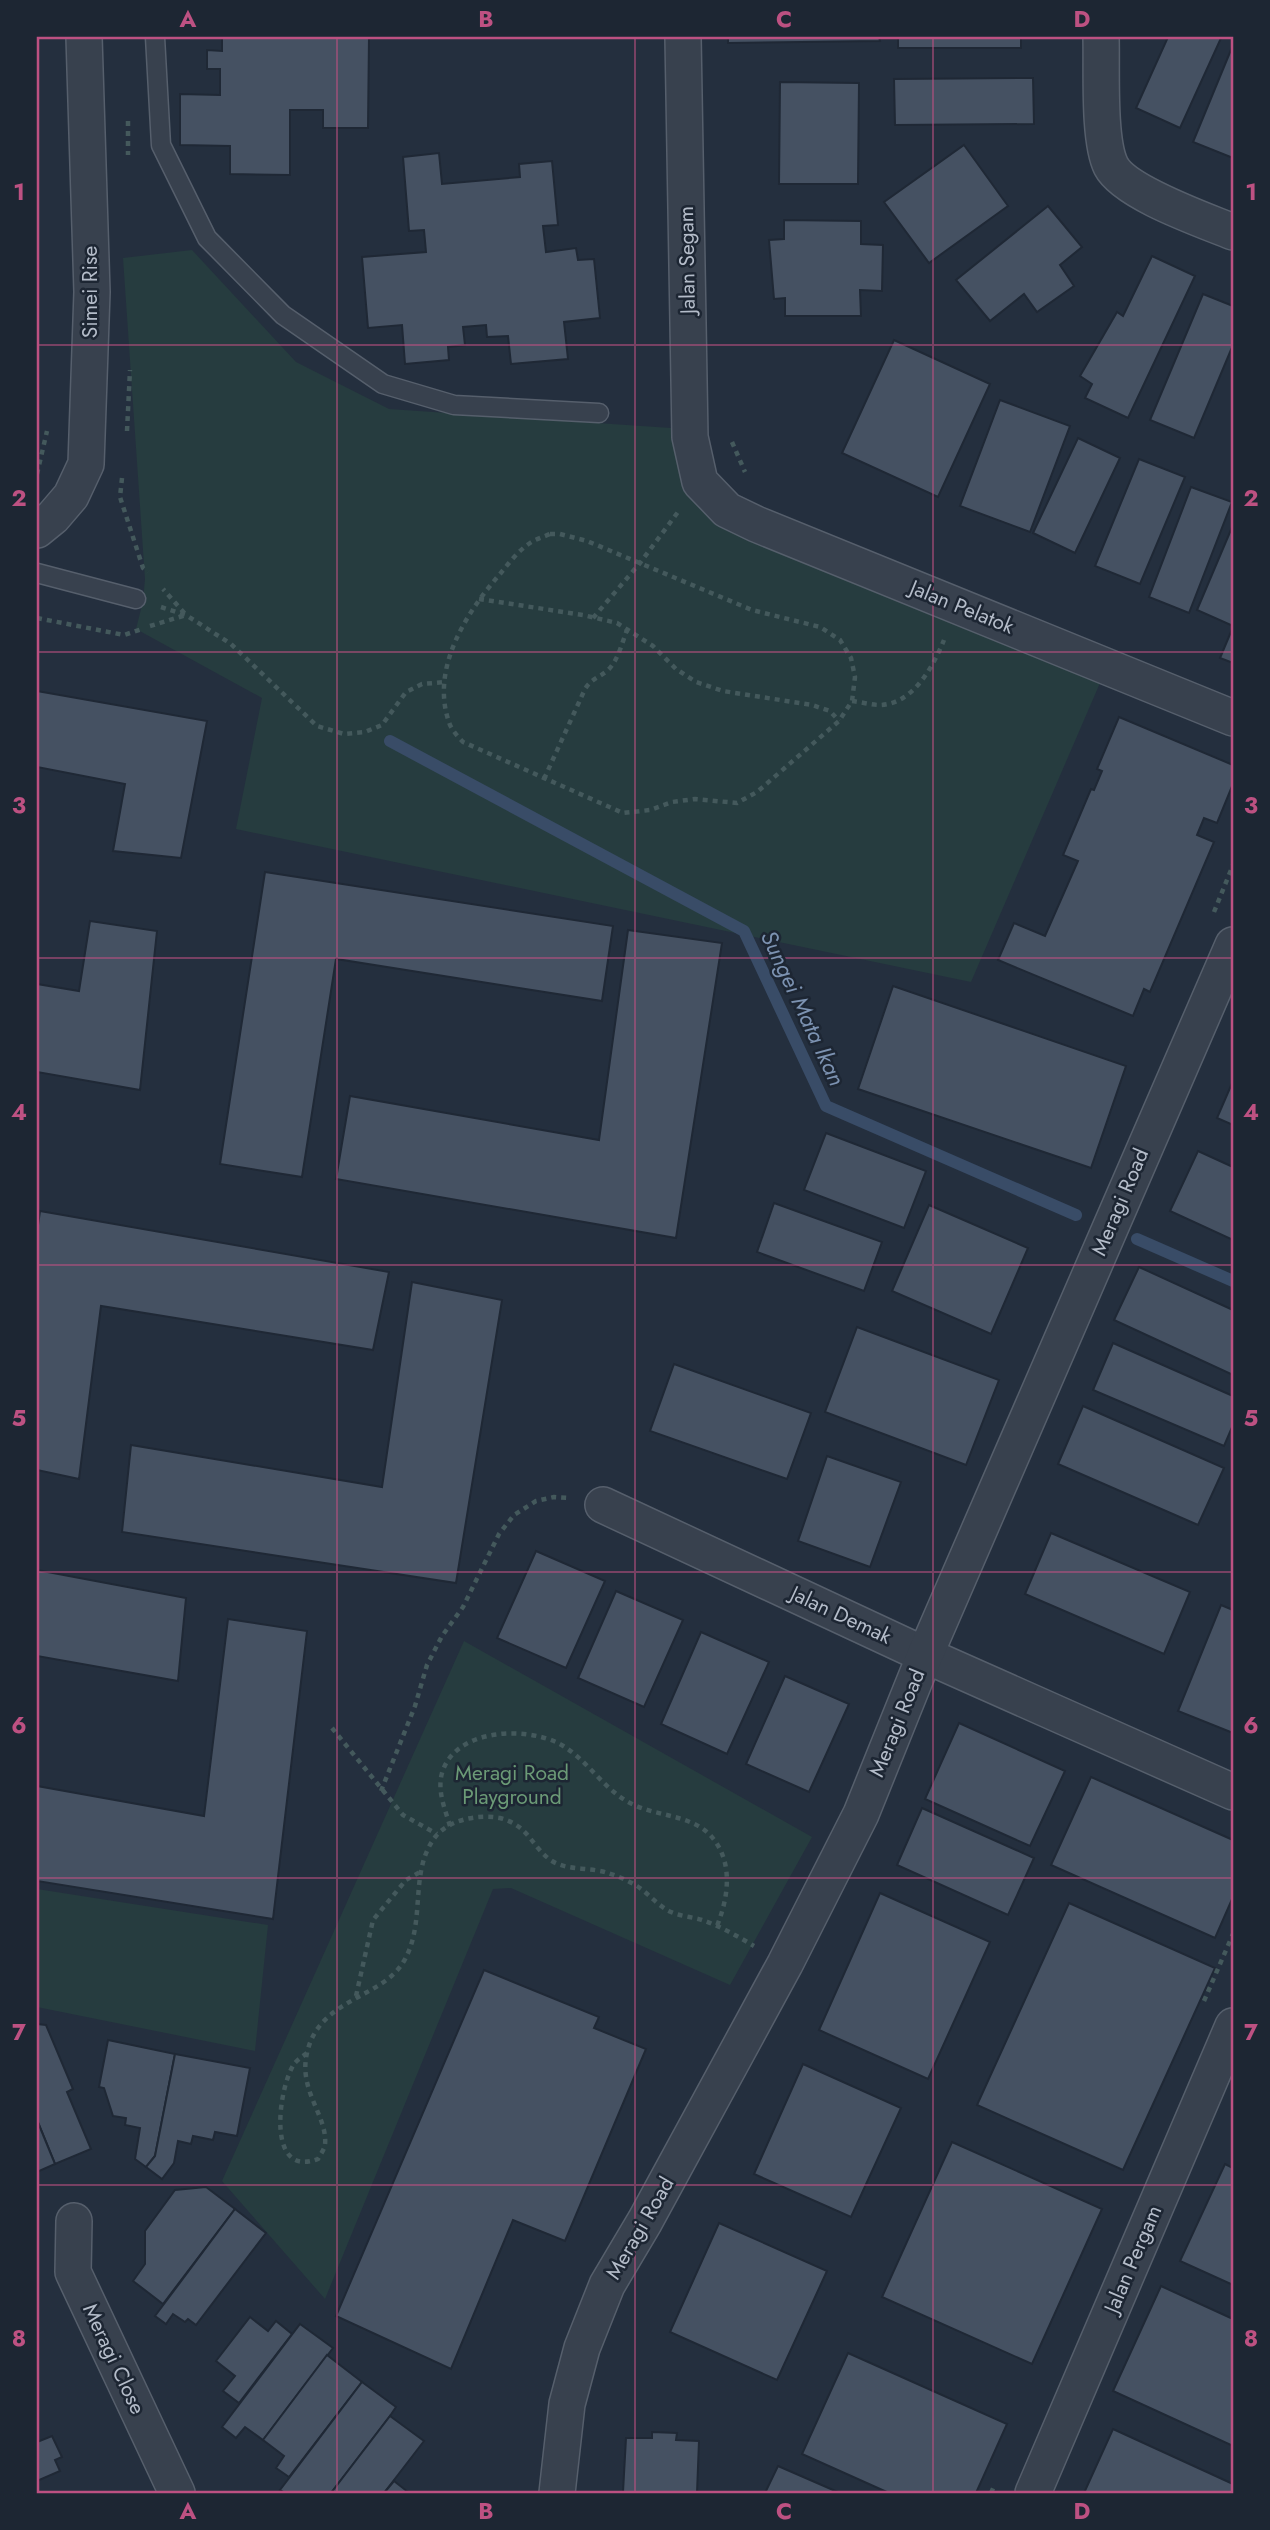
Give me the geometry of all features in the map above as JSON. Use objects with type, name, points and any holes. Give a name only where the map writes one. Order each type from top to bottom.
[{"type":"street","name":"Simei Rise","points":[[37,530],[53,517],[71,496],[86,464],[92,292],[84,37]]},
{"type":"street","name":"Jalan Segam","points":[[683,37],[690,437],[700,482]]},
{"type":"street","points":[[1101,37],[1104,141],[1111,167],[1131,187],[1233,232]]},
{"type":"street","name":"Jalan Pelatok","points":[[700,482],[727,510],[756,524],[1233,718]]},
{"type":"street","name":"Meragi Road","points":[[557,2493],[567,2404],[582,2348],[607,2285],[645,2221],[785,1964],[861,1814],[925,1655],[1233,944]]},
{"type":"street","name":"Jalan Demak","points":[[603,1505],[925,1655],[1233,1792]]},
{"type":"street","name":"Jalan Pergam","points":[[1032,2493],[1233,2026]]},
{"type":"street","name":"Meragi Close","points":[[74,2221],[73,2272],[177,2493]]},
{"type":"lane","points":[[155,37],[161,145],[207,238],[283,315],[383,383],[454,405],[599,413]]},
{"type":"lane","points":[[37,573],[136,599]]},
{"type":"path","points":[[128,113],[128,169]]},
{"type":"path","points":[[127,432],[130,364]]},
{"type":"path","points":[[727,430],[748,479]]},
{"type":"path","points":[[123,471],[120,497],[143,568],[152,577]]},
{"type":"path","points":[[593,618],[640,564],[700,482]]},
{"type":"path","points":[[550,534],[560,534],[587,541],[640,564],[752,610],[820,627],[840,640],[851,657],[855,677],[852,701],[839,721],[757,792],[737,803],[695,799],[672,802],[650,810],[623,813],[463,742],[451,727],[446,707],[446,682],[452,650],[460,630],[479,598],[516,555],[531,543],[550,534]]},
{"type":"path","points":[[160,586],[186,615]]},
{"type":"path","points":[[479,598],[617,623],[653,646],[676,669],[696,682],[723,691],[812,705],[830,710],[839,721]]},
{"type":"path","points":[[136,599],[186,615],[231,644],[317,726],[344,734],[365,732],[382,724],[406,692],[422,684],[446,682]]},
{"type":"path","points":[[37,618],[124,635],[186,615]]},
{"type":"path","points":[[544,779],[590,680],[609,669],[619,652],[627,629]]},
{"type":"path","points":[[852,701],[881,705],[903,699],[920,682],[937,656],[944,639],[957,644]]},
{"type":"path","points":[[381,1791],[415,1706],[427,1664],[442,1636],[463,1607],[499,1534],[514,1515],[536,1501],[554,1497],[603,1505]]},
{"type":"path","points":[[332,1728],[403,1815],[437,1835]]},
{"type":"path","points":[[450,1826],[440,1794],[441,1776],[454,1752],[467,1743],[499,1735],[533,1735],[546,1739],[570,1751],[631,1804],[694,1823],[712,1836],[722,1856],[727,1882],[726,1903],[717,1926]]},
{"type":"path","points":[[307,2053],[295,2062],[288,2078],[282,2099],[280,2126],[285,2150],[295,2160],[307,2163],[318,2159],[325,2146],[324,2131],[304,2074],[312,2037],[327,2018],[381,1983],[402,1965],[413,1943],[424,1856],[437,1835],[464,1819],[498,1818],[506,1821],[528,1833],[551,1860],[566,1866],[592,1868],[611,1874],[637,1886],[672,1912],[729,1931],[785,1964]]},
{"type":"path","points":[[356,1997],[373,1920],[406,1880],[420,1872]]},
{"type":"green space","points":[[192,250],[296,362],[389,409],[671,428],[697,488],[1103,676],[971,982],[236,829],[262,698],[136,629],[145,579],[123,258]]},
{"type":"green space","name":"Meragi Road Playground","points":[[464,1641],[812,1837],[730,1985],[511,1888],[493,1889],[325,2299],[222,2181]]},
{"type":"green space","points":[[37,1889],[268,1925],[255,2051],[37,2007]]},
{"type":"building","points":[[222,37],[369,37],[368,128],[323,128],[323,110],[290,110],[290,175],[230,174],[230,146],[180,145],[180,94],[220,95],[220,69],[207,69],[207,50],[222,51]]},
{"type":"building","points":[[728,37],[879,37],[880,41],[728,43]]},
{"type":"building","points":[[898,37],[1021,37],[1021,48],[898,48]]},
{"type":"building","points":[[1168,37],[1224,37],[1221,38],[1180,128],[1136,108]]},
{"type":"building","points":[[1233,45],[1233,158],[1193,142]]},
{"type":"building","points":[[1033,78],[1034,124],[895,125],[894,79]]},
{"type":"building","points":[[780,82],[859,83],[858,184],[779,184]]},
{"type":"building","points":[[964,145],[1008,206],[929,263],[884,202]]},
{"type":"building","points":[[439,153],[442,184],[520,177],[519,164],[552,161],[558,225],[543,226],[546,252],[576,248],[578,260],[594,259],[600,318],[564,322],[568,359],[511,364],[508,336],[487,337],[486,325],[463,327],[465,345],[448,347],[449,360],[405,364],[402,325],[368,328],[362,257],[426,252],[424,230],[409,231],[403,157]]},
{"type":"building","points":[[1048,206],[1082,247],[1060,265],[1074,286],[1037,312],[1024,294],[990,321],[956,280]]},
{"type":"building","points":[[784,220],[861,221],[861,244],[883,245],[882,291],[860,290],[861,316],[785,316],[785,298],[774,299],[769,240],[784,239]]},
{"type":"building","points":[[1152,256],[1195,276],[1128,418],[1085,398],[1092,384],[1080,376],[1117,312],[1123,316]]},
{"type":"building","points":[[1203,294],[1233,306],[1233,345],[1194,438],[1150,420]]},
{"type":"building","points":[[894,340],[990,384],[938,497],[842,453]]},
{"type":"building","points":[[1000,400],[1070,426],[1030,532],[960,506]]},
{"type":"building","points":[[1078,438],[1120,458],[1075,553],[1033,533]]},
{"type":"building","points":[[1139,459],[1185,477],[1140,584],[1095,566]]},
{"type":"building","points":[[1191,487],[1232,502],[1189,613],[1149,597]]},
{"type":"building","points":[[1233,525],[1233,626],[1197,610]]},
{"type":"building","points":[[1233,627],[1233,663],[1220,658]]},
{"type":"building","points":[[37,691],[207,721],[181,858],[113,851],[125,784],[37,767]]},
{"type":"building","points":[[1119,717],[1233,765],[1233,784],[1217,823],[1204,818],[1197,835],[1214,842],[1150,992],[1144,989],[1133,1016],[998,960],[1014,923],[1045,936],[1078,861],[1063,855],[1091,789],[1094,790],[1102,771],[1097,769]]},
{"type":"building","points":[[265,872],[613,926],[602,1001],[336,959],[302,1177],[220,1164]]},
{"type":"building","points":[[90,921],[157,931],[140,1090],[37,1072],[37,984],[79,991]]},
{"type":"building","points":[[628,930],[722,943],[676,1238],[336,1179],[350,1096],[599,1140]]},
{"type":"building","points":[[893,986],[1126,1066],[1091,1168],[858,1089]]},
{"type":"building","points":[[1233,1081],[1233,1125],[1217,1118]]},
{"type":"building","points":[[826,1133],[926,1171],[904,1228],[804,1190]]},
{"type":"building","points":[[1198,1151],[1233,1167],[1233,1240],[1170,1211]]},
{"type":"building","points":[[774,1203],[882,1242],[864,1291],[757,1252]]},
{"type":"building","points":[[929,1205],[1028,1248],[991,1334],[892,1291]]},
{"type":"building","points":[[40,1211],[389,1272],[373,1350],[101,1306],[79,1479],[37,1470],[37,1232]]},
{"type":"building","points":[[1139,1267],[1233,1310],[1233,1375],[1114,1320]]},
{"type":"building","points":[[412,1282],[502,1300],[456,1583],[122,1532],[131,1445],[382,1487]]},
{"type":"building","points":[[857,1327],[999,1380],[966,1465],[825,1412]]},
{"type":"building","points":[[1113,1343],[1233,1396],[1233,1425],[1224,1446],[1093,1390]]},
{"type":"building","points":[[674,1364],[811,1413],[787,1479],[650,1431]]},
{"type":"building","points":[[1083,1406],[1224,1468],[1198,1525],[1058,1464]]},
{"type":"building","points":[[827,1456],[901,1482],[870,1567],[798,1541]]},
{"type":"building","points":[[1051,1533],[1190,1592],[1164,1654],[1025,1594]]},
{"type":"building","points":[[536,1551],[605,1581],[566,1668],[497,1638]]},
{"type":"building","points":[[37,1570],[186,1598],[178,1681],[37,1656]]},
{"type":"building","points":[[616,1591],[683,1620],[644,1707],[578,1678]]},
{"type":"building","points":[[1221,1605],[1233,1610],[1233,1733],[1178,1711]]},
{"type":"building","points":[[228,1619],[307,1631],[273,1919],[37,1881],[37,1786],[204,1816]]},
{"type":"building","points":[[701,1632],[769,1662],[727,1754],[661,1724]]},
{"type":"building","points":[[785,1676],[849,1704],[809,1792],[746,1764]]},
{"type":"building","points":[[959,1723],[1065,1771],[1030,1846],[925,1799]]},
{"type":"building","points":[[1091,1777],[1233,1840],[1233,1897],[1215,1938],[1051,1865]]},
{"type":"building","points":[[922,1808],[1034,1858],[1008,1915],[897,1865]]},
{"type":"building","points":[[880,1893],[990,1942],[928,2079],[819,2030]]},
{"type":"building","points":[[1069,1903],[1215,1968],[1123,2170],[977,2105]]},
{"type":"building","points":[[484,1970],[599,2017],[594,2028],[646,2049],[565,2241],[513,2220],[451,2369],[336,2316]]},
{"type":"building","points":[[37,2024],[46,2025],[73,2089],[67,2092],[91,2149],[55,2164],[37,2120]]},
{"type":"building","points":[[108,2040],[175,2054],[155,2156],[146,2167],[135,2159],[140,2128],[125,2125],[126,2118],[113,2116],[104,2088],[99,2087]]},
{"type":"building","points":[[175,2054],[250,2068],[237,2136],[215,2132],[213,2140],[193,2136],[191,2144],[178,2141],[174,2163],[162,2179],[146,2167],[155,2156]]},
{"type":"building","points":[[803,2064],[901,2108],[851,2217],[754,2174]]},
{"type":"building","points":[[37,2120],[55,2164],[37,2172]]},
{"type":"building","points":[[952,2142],[1102,2209],[1032,2364],[882,2297]]},
{"type":"building","points":[[1225,2164],[1233,2168],[1233,2285],[1180,2261]]},
{"type":"building","points":[[206,2187],[235,2209],[163,2304],[133,2281],[145,2264],[145,2231],[175,2190]]},
{"type":"building","points":[[235,2209],[266,2233],[196,2325],[173,2314],[166,2324],[155,2316]]},
{"type":"building","points":[[719,2223],[827,2271],[777,2380],[670,2332]]},
{"type":"building","points":[[1161,2286],[1233,2319],[1233,2446],[1113,2391]]},
{"type":"building","points":[[250,2317],[268,2331],[276,2321],[292,2334],[239,2403],[223,2391],[235,2376],[216,2361]]},
{"type":"building","points":[[300,2324],[333,2348],[263,2440],[245,2427],[236,2438],[222,2427]]},
{"type":"building","points":[[848,2353],[1007,2424],[976,2493],[889,2493],[802,2454]]},
{"type":"building","points":[[327,2355],[362,2382],[289,2477],[276,2468],[284,2456],[263,2440]]},
{"type":"building","points":[[362,2382],[396,2407],[390,2416],[331,2493],[285,2493],[280,2490]]},
{"type":"building","points":[[390,2416],[424,2441],[384,2493],[331,2493]]},
{"type":"building","points":[[1113,2429],[1233,2484],[1233,2493],[1084,2493]]},
{"type":"building","points":[[652,2432],[677,2433],[676,2440],[699,2441],[697,2493],[623,2492],[626,2438],[652,2438]]},
{"type":"building","points":[[52,2436],[62,2457],[55,2460],[60,2471],[37,2481],[37,2442]]},
{"type":"building","points":[[778,2466],[840,2493],[765,2493]]},
{"type":"building","points":[[394,2481],[408,2492],[384,2493]]},
{"type":"waterway","name":"Sungei Mata Ikan","points":[[390,741],[744,931],[826,1106],[1076,1215]]},
{"type":"waterway","name":"Sungei Mata Ikan","points":[[1137,1239],[1233,1281]]}]
